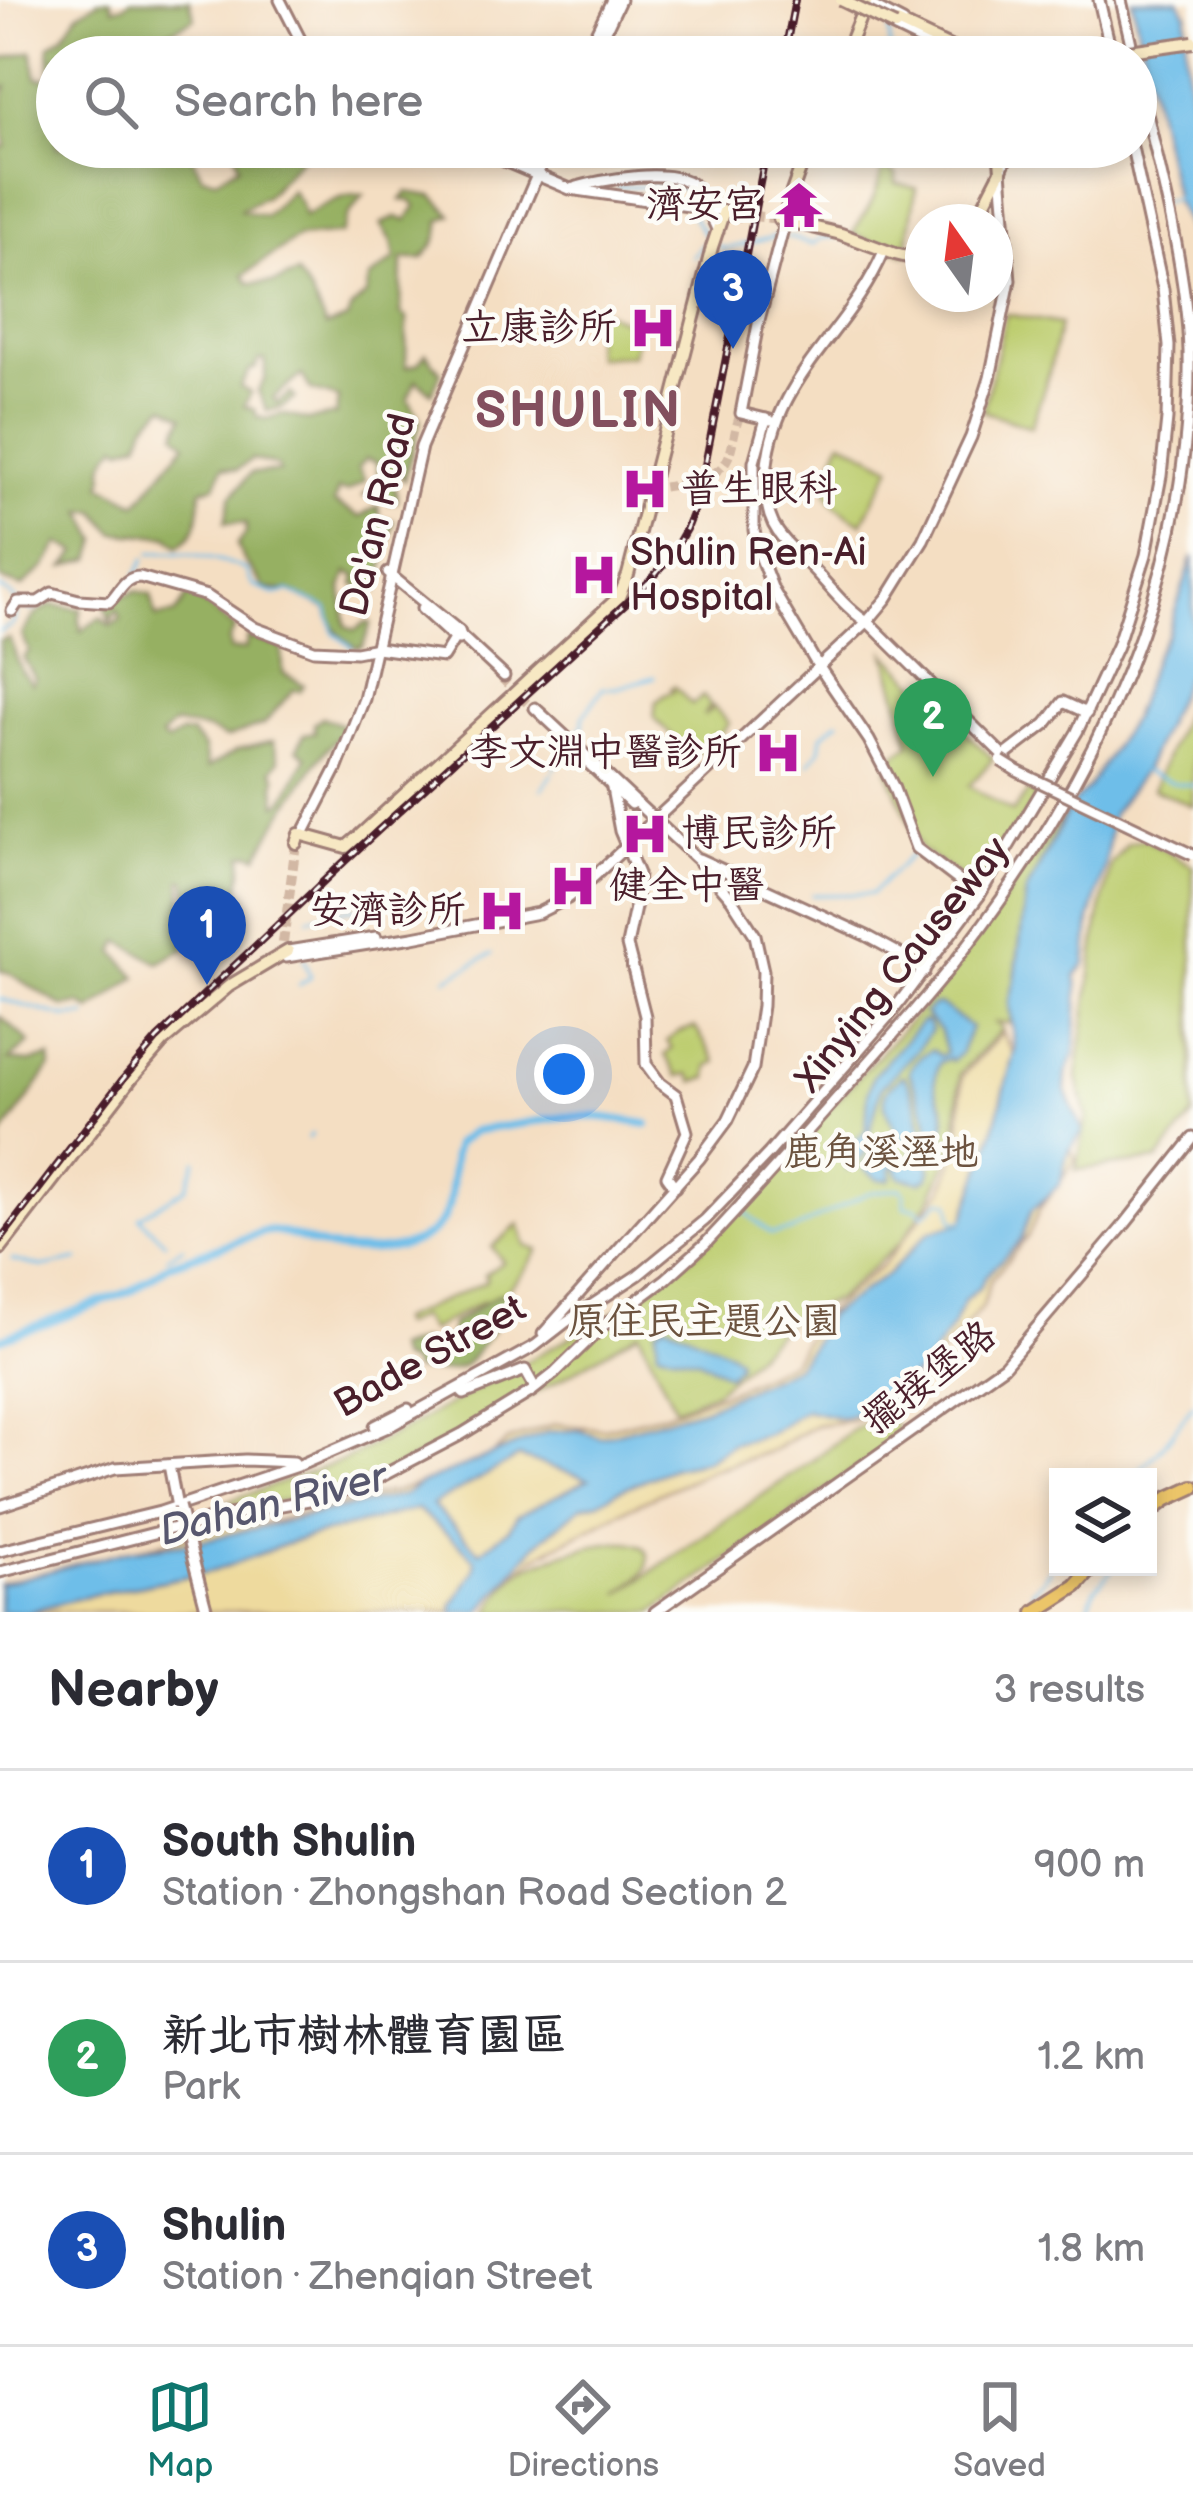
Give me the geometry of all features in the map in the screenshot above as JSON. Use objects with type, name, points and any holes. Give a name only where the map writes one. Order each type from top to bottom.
[{"type":"main road","points":[[846,0],[919,36]]},
{"type":"main road","points":[[852,36],[865,5]]},
{"type":"main road","points":[[1157,50],[1193,44]]},
{"type":"main road","points":[[800,168],[782,220],[905,256]]},
{"type":"main road","points":[[984,204],[999,168]]},
{"type":"main road","points":[[299,839],[346,847],[622,591],[715,240],[730,212]]},
{"type":"main road","points":[[1,1248],[139,1069],[231,988],[285,949]]},
{"type":"main road","points":[[1157,1504],[1193,1485]]},
{"type":"main road","points":[[1039,1612],[1079,1588],[1088,1576]]},
{"type":"street","points":[[280,0],[298,36]]},
{"type":"street","points":[[598,36],[616,0]]},
{"type":"street","points":[[1100,0],[1107,36]]},
{"type":"street","points":[[1121,0],[1125,36]]},
{"type":"street","points":[[865,5],[920,36]]},
{"type":"street","points":[[865,5],[927,36]]},
{"type":"street","name":"Xinying Causeway","points":[[0,1572],[218,1516],[351,1489],[461,1434],[536,1388],[604,1325],[687,1261],[926,998],[985,922],[1055,818],[1102,734],[1159,584],[1175,511],[1188,412],[1189,348],[1184,296],[1157,162]]},
{"type":"street","points":[[518,168],[570,189],[730,212]]},
{"type":"street","name":"Da'an Road","points":[[299,839],[345,750],[364,699],[421,447],[535,168]]},
{"type":"street","points":[[285,949],[413,937],[538,913],[573,895],[864,623],[911,554],[964,447],[991,378],[1010,280],[1002,168]]},
{"type":"street","points":[[0,1551],[178,1506],[300,1465],[390,1426],[546,1340],[638,1275],[733,1193],[924,972],[979,896],[1059,765],[1117,646],[1146,554],[1161,476],[1169,346],[1163,289],[1137,168]]},
{"type":"street","points":[[570,189],[616,177],[693,184],[715,240]]},
{"type":"street","points":[[770,420],[741,413],[782,220]]},
{"type":"street","points":[[884,251],[871,280],[770,420],[754,462],[754,498],[778,595],[869,740],[916,848],[979,896]]},
{"type":"street","points":[[766,534],[770,420]]},
{"type":"street","points":[[766,534],[1017,771],[1193,852]]},
{"type":"street","points":[[389,576],[502,677]]},
{"type":"street","points":[[15,606],[57,593],[104,603],[136,577],[207,596],[255,628],[314,650],[374,649],[443,657],[458,636]]},
{"type":"street","points":[[1004,758],[1046,724],[1063,702],[1087,712]]},
{"type":"street","name":"Bade Street","points":[[0,1506],[115,1468],[245,1460],[294,1462],[496,1363],[543,1334],[721,1131],[753,1068],[762,1006],[761,956],[754,932],[700,862],[534,709]]},
{"type":"street","points":[[610,781],[613,808],[638,874],[627,944],[645,1016],[646,1064],[660,1084],[676,1095],[687,1132],[667,1176],[674,1187]]},
{"type":"street","points":[[691,856],[867,936],[924,972]]},
{"type":"street","name":"擺接堡路","points":[[658,1612],[1004,1366],[1193,1141]]},
{"type":"street","points":[[459,1390],[464,1394],[525,1370],[536,1388]]},
{"type":"street","points":[[169,1465],[205,1612]]},
{"type":"green space","points":[[97,0],[111,0],[113,8],[131,0],[189,0],[195,18],[161,36],[63,36],[78,13]]},
{"type":"green space","points":[[32,51],[36,168],[198,168],[202,176],[217,179],[234,168],[292,168],[266,196],[240,210],[265,216],[291,190],[304,216],[340,198],[364,195],[348,215],[341,234],[297,238],[244,275],[249,283],[274,283],[297,274],[326,327],[347,319],[366,295],[369,279],[395,259],[392,241],[381,224],[397,217],[407,221],[416,206],[401,200],[407,192],[433,196],[452,215],[440,221],[438,237],[422,259],[402,259],[406,367],[418,364],[426,353],[441,372],[432,393],[416,380],[408,399],[421,420],[404,480],[396,471],[390,475],[398,501],[390,503],[374,490],[362,497],[374,484],[381,486],[376,462],[366,459],[358,468],[365,481],[347,492],[338,490],[334,503],[360,517],[378,506],[380,519],[394,521],[378,591],[354,585],[356,576],[347,573],[342,588],[346,626],[355,630],[371,623],[363,646],[358,648],[342,637],[327,609],[290,591],[265,589],[245,562],[237,545],[246,533],[246,523],[225,522],[231,497],[251,473],[280,472],[277,466],[252,459],[237,470],[223,467],[215,486],[201,490],[195,528],[179,546],[168,536],[115,533],[96,511],[83,511],[98,540],[92,559],[65,567],[77,552],[59,543],[46,566],[22,587],[0,579],[0,147],[6,147],[2,116],[7,86],[0,89],[0,59]],"holes":[[[259,360],[265,360],[265,378],[258,391],[267,411],[295,398],[291,393],[277,403],[273,398],[302,375],[311,390],[338,398],[336,415],[308,420],[282,414],[257,417],[255,410],[244,406],[251,393],[240,387]],[[165,405],[184,416],[176,433],[186,443],[137,503],[102,485],[105,463],[118,444],[123,448],[140,442],[146,424]]]},
{"type":"green space","points":[[882,168],[896,174],[896,183],[916,188],[914,204],[905,204],[905,254],[852,234],[878,187]]},
{"type":"green space","points":[[592,306],[640,328],[632,355],[595,357]]},
{"type":"green space","points":[[1006,314],[1060,324],[1031,427],[983,411]]},
{"type":"green space","points":[[842,440],[892,466],[862,523],[836,506],[827,489]]},
{"type":"green space","points":[[137,591],[151,595],[156,617],[175,614],[190,593],[235,628],[230,650],[245,649],[248,637],[282,647],[283,673],[304,685],[300,691],[293,690],[264,724],[226,738],[174,724],[161,737],[167,742],[191,734],[204,748],[207,768],[238,750],[273,741],[279,760],[272,770],[277,777],[277,805],[307,757],[297,749],[304,734],[315,732],[314,724],[322,717],[344,726],[258,856],[243,855],[239,892],[223,923],[202,938],[186,880],[181,880],[184,925],[180,930],[187,947],[159,963],[120,941],[115,952],[137,977],[91,1011],[80,1004],[64,1007],[0,971],[0,640],[9,638],[32,684],[35,679],[24,658],[29,651],[22,635],[34,616],[51,605],[81,609],[81,631],[101,617],[110,626],[121,619],[117,610],[110,621],[105,606]]},
{"type":"green space","points":[[886,653],[993,759],[969,786],[1013,812],[1029,790],[1037,796],[977,888],[921,850],[887,769],[894,764],[892,757],[910,744]]},
{"type":"green space","points":[[674,686],[692,705],[703,696],[711,705],[703,716],[714,707],[729,723],[718,737],[714,734],[704,752],[688,752],[654,718],[656,702],[673,692]]},
{"type":"green space","points":[[1193,691],[1193,806],[1153,789]]},
{"type":"green space","points":[[1069,807],[1026,892],[1009,1003],[1011,1023],[995,1023],[1002,1029],[960,1073],[956,1140],[931,1198],[902,1241],[837,1299],[793,1317],[714,1392],[675,1408],[639,1332],[383,1475],[266,1504],[223,1503],[342,1461],[418,1422],[611,1314],[697,1252],[942,986]]},
{"type":"green space","points":[[1144,839],[1193,866],[1193,1116],[1158,1160],[1076,1170],[1087,1117],[1077,1078],[1098,924],[1111,864],[1128,843]]},
{"type":"green space","points":[[0,1016],[30,1043],[9,1060],[50,1057],[51,1066],[1,1138],[0,1168]]},
{"type":"green space","points":[[695,1027],[717,1062],[709,1066],[708,1078],[694,1082],[690,1074],[678,1076],[665,1055],[672,1049],[667,1041]]},
{"type":"green space","points":[[519,1224],[526,1246],[538,1250],[502,1294],[430,1331],[420,1317],[401,1326],[399,1320],[485,1282],[484,1275],[503,1262],[492,1247]]},
{"type":"green space","points":[[498,1294],[514,1303],[464,1365],[446,1371],[414,1370],[399,1359],[395,1349],[423,1340],[431,1345],[451,1337],[451,1325]]},
{"type":"green space","points":[[888,1412],[901,1437],[653,1612],[490,1612],[504,1588],[524,1569],[595,1545],[634,1543],[645,1549],[647,1567],[619,1594],[851,1431]]},
{"type":"sand","points":[[1002,1033],[1076,1160],[1040,1208],[1028,1236],[990,1281],[983,1306],[940,1355],[873,1410],[853,1420],[816,1425],[771,1451],[710,1471],[624,1510],[533,1558],[472,1612],[0,1612],[0,1584],[221,1528],[273,1521],[393,1492],[483,1465],[507,1441],[555,1424],[602,1429],[664,1414],[732,1390],[792,1361],[821,1316],[884,1264],[943,1189],[960,1140],[962,1076]]},
{"type":"water","points":[[1132,0],[1179,0],[1187,14],[1187,74],[1193,108],[1193,240],[1176,203],[1157,115],[1157,36],[1140,36]]},
{"type":"water","points":[[1193,557],[1193,661],[1145,769],[1112,814],[1086,963],[1076,976],[1075,1053],[1065,1089],[1083,1132],[1068,1151],[1060,1184],[1031,1211],[1021,1240],[965,1300],[925,1366],[881,1403],[841,1418],[805,1410],[768,1434],[731,1444],[705,1461],[672,1468],[582,1506],[535,1545],[480,1612],[453,1612],[475,1560],[417,1509],[294,1541],[214,1571],[26,1612],[0,1612],[0,1584],[130,1550],[195,1542],[404,1495],[420,1484],[548,1432],[579,1430],[600,1437],[705,1408],[794,1367],[828,1315],[889,1273],[929,1232],[963,1222],[1015,1049],[1009,1003],[1026,892],[1071,805],[1088,788],[1133,716]],"holes":[[[519,1457],[589,1479],[517,1516],[509,1529],[480,1552],[432,1505]]]},
{"type":"water","points":[[939,1004],[971,1027],[960,1054],[940,1062],[936,1073],[945,1120],[944,1150],[936,1158],[927,1117],[909,1072],[929,1051],[946,1053],[940,1031],[925,1014]]},
{"type":"water","points":[[922,1021],[931,1030],[881,1088],[864,1155],[848,1170],[842,1154],[866,1130],[873,1076]]},
{"type":"water","points":[[901,1076],[915,1099],[931,1170],[921,1182],[900,1177],[895,1166],[889,1180],[878,1179],[863,1168],[883,1134],[891,1140],[897,1165],[912,1162],[913,1149],[897,1131],[886,1107],[886,1092]]},
{"type":"water","points":[[666,1323],[731,1353],[737,1365],[728,1375],[698,1359],[658,1351],[656,1329]]},
{"type":"waterway","points":[[885,0],[887,7]]},
{"type":"waterway","points":[[889,31],[889,36]]},
{"type":"waterway","points":[[617,187],[676,186],[686,190],[690,200]]},
{"type":"waterway","points":[[1156,203],[1177,198]]},
{"type":"waterway","points":[[691,210],[710,242]]},
{"type":"waterway","points":[[718,246],[726,249],[778,236]]},
{"type":"waterway","points":[[787,237],[812,244],[835,237]]},
{"type":"waterway","points":[[693,257],[702,245],[709,244]]},
{"type":"waterway","points":[[151,553],[200,556],[246,570],[256,587],[275,594],[289,591],[327,608],[334,633],[352,647]]},
{"type":"waterway","points":[[136,576],[145,559]]},
{"type":"waterway","points":[[0,589],[26,608],[37,607]]},
{"type":"waterway","points":[[0,632],[13,624],[17,612]]},
{"type":"waterway","points":[[574,735],[603,688],[654,677]]},
{"type":"waterway","points":[[809,764],[820,750],[822,735],[839,721]]},
{"type":"waterway","points":[[554,769],[561,751]]},
{"type":"waterway","points":[[1144,771],[1193,785]]},
{"type":"waterway","points":[[542,789],[552,774]]},
{"type":"waterway","points":[[812,895],[871,894],[913,853]]},
{"type":"waterway","points":[[741,899],[764,897]]},
{"type":"waterway","points":[[309,918],[348,909],[382,909]]},
{"type":"waterway","points":[[446,979],[492,954]]},
{"type":"waterway","points":[[299,985],[311,977],[304,959]]},
{"type":"waterway","points":[[0,999],[65,1017],[86,1016]]},
{"type":"waterway","points":[[0,1339],[131,1291],[170,1264],[266,1231],[345,1250],[414,1243],[428,1235],[447,1210],[456,1144],[473,1131],[566,1117],[647,1124]]},
{"type":"waterway","points":[[308,1138],[312,1134]]},
{"type":"waterway","points":[[165,1242],[139,1217],[186,1188],[196,1161]]},
{"type":"waterway","points":[[744,1211],[771,1234],[792,1231],[868,1193],[901,1188],[905,1206],[924,1215],[941,1200],[951,1202],[953,1221],[966,1221]]},
{"type":"waterway","points":[[167,1257],[183,1247]]},
{"type":"waterway","points":[[12,1260],[42,1267],[78,1260]]},
{"type":"waterway","points":[[0,1340],[121,1297]]},
{"type":"waterway","points":[[1141,1468],[1193,1405]]},
{"type":"waterway","points":[[1034,1605],[1032,1591],[1049,1571]]},
{"type":"waterway","points":[[1086,1612],[1107,1576]]},
{"type":"tunnel","points":[[737,214],[779,219]]},
{"type":"tunnel","points":[[650,489],[696,481],[717,471],[730,453],[741,413]]},
{"type":"tunnel","points":[[501,678],[534,710]]},
{"type":"tunnel","points":[[283,943],[296,843]]},
{"type":"railway","points":[[788,36],[795,0]]},
{"type":"railway","points":[[0,1240],[157,1039],[651,580],[670,557],[699,496],[763,168]]},
{"type":"place","name":"濟安宮","points":[[799,205]]},
{"type":"place","name":"立康診所","points":[[653,328]]},
{"type":"place","name":"Shulin","points":[[733,349]]},
{"type":"place","name":"普生眼科","points":[[645,489]]},
{"type":"place","name":"Shulin Ren-Ai Hospital","points":[[594,575]]},
{"type":"place","name":"李文淵中醫診所","points":[[778,753]]},
{"type":"place","name":"新北市樹林體育園區","points":[[933,777]]},
{"type":"place","name":"博民診所","points":[[645,834]]},
{"type":"place","name":"健全中醫","points":[[573,886]]},
{"type":"place","name":"安濟診所","points":[[502,911]]},
{"type":"place","name":"South Shulin","points":[[207,985]]},
{"type":"district","name":"SHULIN","points":[[579,411]]},
{"type":"park label","name":"鹿角溪溼地","points":[[881,1153]]},
{"type":"park label","name":"原住民主題公園","points":[[704,1322]]},
{"type":"water label","name":"Dahan River","points":[[273,1505]]}]
